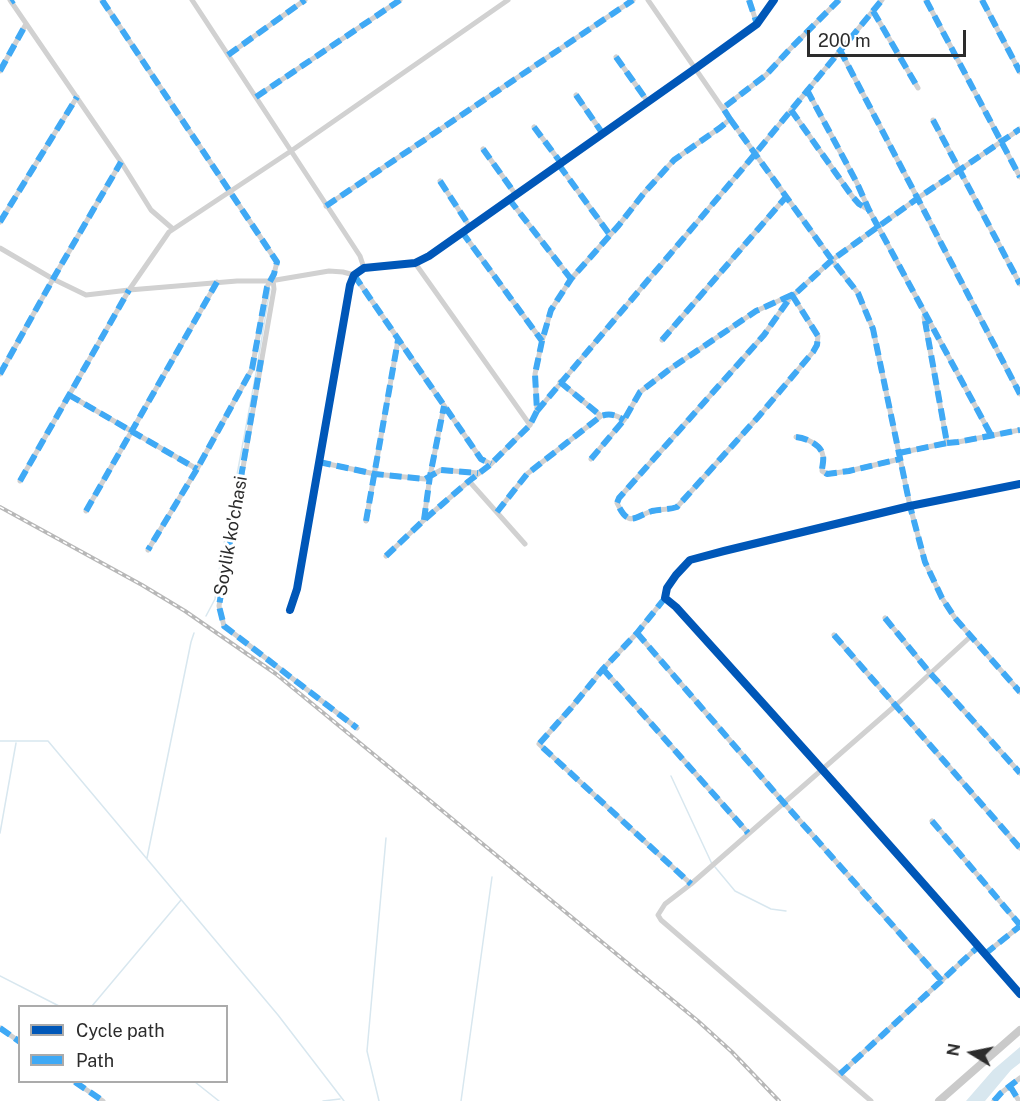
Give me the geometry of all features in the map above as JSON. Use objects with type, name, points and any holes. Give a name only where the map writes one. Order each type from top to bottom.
[{"type":"main road","points":[[939,1101],[1020,1030]]},
{"type":"street","points":[[102,0],[277,262],[272,280],[267,287],[252,369],[197,469],[148,550]]},
{"type":"street","points":[[192,0],[360,256],[364,268]]},
{"type":"street","points":[[228,55],[305,0]]},
{"type":"street","points":[[256,97],[400,0]]},
{"type":"street","points":[[20,481],[129,290],[169,232],[291,151],[508,0]]},
{"type":"street","points":[[326,206],[633,0]]},
{"type":"street","points":[[648,0],[754,154],[858,293],[873,329],[910,506],[925,562],[942,598],[955,618],[1020,692]]},
{"type":"street","points":[[749,0],[757,24]]},
{"type":"street","points":[[290,610],[297,589],[350,285],[354,275],[364,268],[416,263],[429,256],[757,24],[774,0]]},
{"type":"street","points":[[723,108],[766,75],[839,0]]},
{"type":"street","points":[[386,556],[424,519],[491,464],[530,425],[537,411],[560,382],[882,0]]},
{"type":"street","points":[[926,0],[1020,177]]},
{"type":"street","points":[[981,0],[1020,72]]},
{"type":"street","points":[[12,1],[151,210],[173,229]]},
{"type":"street","points":[[873,11],[918,88]]},
{"type":"street","points":[[0,71],[26,24]]},
{"type":"street","points":[[840,50],[1020,394]]},
{"type":"street","points":[[616,57],[648,102]]},
{"type":"street","points":[[807,90],[923,312],[991,435]]},
{"type":"street","points":[[576,95],[603,134]]},
{"type":"street","points":[[0,222],[77,97]]},
{"type":"street","points":[[791,110],[852,196],[869,210]]},
{"type":"street","points":[[537,411],[535,374],[542,341],[551,310],[571,279],[674,160],[730,119]]},
{"type":"street","points":[[933,120],[1020,284]]},
{"type":"street","points":[[534,127],[610,235]]},
{"type":"street","points":[[591,459],[624,420],[640,392],[756,311],[796,293],[832,260],[878,226],[1020,129]]},
{"type":"street","points":[[483,148],[516,195]]},
{"type":"street","points":[[0,374],[121,162]]},
{"type":"street","points":[[440,182],[470,227]]},
{"type":"street","points":[[662,340],[786,197]]},
{"type":"street","points":[[509,199],[571,279]]},
{"type":"street","points":[[462,232],[542,341]]},
{"type":"street","points":[[0,248],[86,295],[217,282],[272,280],[329,271],[354,275],[481,459],[491,464]]},
{"type":"street","points":[[416,263],[530,425]]},
{"type":"street","name":"Soylik ko'chasi","points":[[272,280],[274,289],[219,606],[224,626],[357,728]]},
{"type":"street","points":[[86,511],[217,282]]},
{"type":"street","points":[[792,295],[818,336],[818,345],[813,352],[677,507],[650,512],[636,519],[626,516],[617,503],[619,498],[764,335],[792,295]]},
{"type":"street","points":[[923,312],[948,443]]},
{"type":"street","points":[[366,521],[398,340]]},
{"type":"street","points":[[252,369],[259,371]]},
{"type":"street","points":[[560,382],[601,417]]},
{"type":"street","points":[[69,395],[197,469]]},
{"type":"street","points":[[424,519],[444,406]]},
{"type":"street","points":[[497,512],[527,474],[601,417],[609,414],[624,420]]},
{"type":"street","points":[[796,437],[803,437],[821,451],[824,473],[849,471],[948,443],[1020,430]]},
{"type":"street","points":[[319,462],[375,474],[425,479],[441,470],[478,473]]},
{"type":"street","points":[[469,480],[525,544]]},
{"type":"street","points":[[691,884],[539,744],[637,633],[665,598],[667,588],[676,575],[690,560],[724,550],[910,506],[1020,484]]},
{"type":"street","points":[[665,598],[676,607],[803,747],[1020,994]]},
{"type":"street","points":[[885,618],[930,674],[1020,773]]},
{"type":"street","points":[[637,633],[942,981]]},
{"type":"street","points":[[834,635],[1020,848]]},
{"type":"street","points":[[871,1101],[658,915],[665,904],[691,884],[896,705],[970,637]]},
{"type":"street","points":[[603,669],[748,834]]},
{"type":"street","points":[[932,821],[1020,925],[985,954]]},
{"type":"street","points":[[840,1074],[979,946]]},
{"type":"street","points":[[0,1028],[18,1041]]},
{"type":"street","points":[[994,1101],[1020,1078]]},
{"type":"street","points":[[76,1083],[103,1101]]},
{"type":"street","points":[[1010,1086],[1019,1101]]},
{"type":"shaded area","points":[[1020,1047],[1020,1063],[1011,1070],[985,1101],[966,1101],[993,1070]]},
{"type":"waterway","points":[[206,616],[215,599],[270,289]]},
{"type":"waterway","points":[[147,858],[194,633]]},
{"type":"waterway","points":[[0,741],[48,741],[278,1015],[344,1101]]},
{"type":"waterway","points":[[0,833],[16,743]]},
{"type":"waterway","points":[[671,776],[712,864]]},
{"type":"waterway","points":[[379,1101],[367,1051],[386,838]]},
{"type":"waterway","points":[[715,867],[735,891],[771,909],[786,911]]},
{"type":"waterway","points":[[461,1101],[492,877]]},
{"type":"waterway","points":[[93,1005],[181,900]]},
{"type":"waterway","points":[[0,976],[57,1005]]},
{"type":"waterway","points":[[196,1083],[219,1101]]},
{"type":"waterway","points":[[323,1101],[340,1099]]},
{"type":"railway","points":[[0,507],[185,611],[276,674],[698,1021],[732,1052],[779,1101]]},
{"type":"marked path","points":[[102,0],[277,262],[267,287],[252,369],[197,469],[148,550]]},
{"type":"marked path","points":[[228,55],[305,0]]},
{"type":"marked path","points":[[256,97],[400,0]]},
{"type":"marked path","points":[[326,206],[633,0]]},
{"type":"marked path","points":[[749,0],[757,24]]},
{"type":"marked path","points":[[386,556],[424,520],[491,464],[530,425],[537,411],[535,374],[542,341],[551,310],[571,279],[674,160],[730,119],[723,108],[766,75],[839,0]]},
{"type":"marked path","points":[[537,411],[882,0]]},
{"type":"marked path","points":[[926,0],[1020,177]]},
{"type":"marked path","points":[[982,0],[1020,72]]},
{"type":"marked path","points":[[873,11],[918,88]]},
{"type":"marked path","points":[[0,71],[26,24]]},
{"type":"marked path","points":[[840,50],[1020,394]]},
{"type":"marked path","points":[[616,57],[648,102]]},
{"type":"marked path","points":[[807,90],[991,435]]},
{"type":"marked path","points":[[576,95],[603,134]]},
{"type":"marked path","points":[[0,222],[77,97]]},
{"type":"marked path","points":[[791,110],[852,196],[869,210]]},
{"type":"marked path","points":[[730,119],[858,293],[873,329],[910,506],[925,562],[942,598],[955,618],[1020,692]]},
{"type":"marked path","points":[[933,120],[1020,284]]},
{"type":"marked path","points":[[534,127],[561,163]]},
{"type":"marked path","points":[[591,459],[624,420],[640,392],[756,311],[796,293],[832,260],[1020,129]]},
{"type":"marked path","points":[[483,149],[516,195]]},
{"type":"marked path","points":[[0,374],[121,162]]},
{"type":"marked path","points":[[559,165],[610,235]]},
{"type":"marked path","points":[[440,181],[470,227]]},
{"type":"marked path","points":[[662,340],[786,197]]},
{"type":"marked path","points":[[509,199],[571,279]]},
{"type":"marked path","points":[[462,232],[542,341]]},
{"type":"marked path","points":[[354,275],[481,459],[491,464]]},
{"type":"marked path","points":[[86,511],[217,282]]},
{"type":"marked path","points":[[20,481],[129,290]]},
{"type":"marked path","points":[[792,295],[818,336],[813,352],[677,507],[652,511],[632,519],[625,516],[617,503],[619,498],[764,335],[792,295]]},
{"type":"marked path","points":[[899,453],[947,443],[925,321]]},
{"type":"marked path","points":[[366,521],[398,340]]},
{"type":"marked path","points":[[261,360],[219,606],[224,626],[357,728]]},
{"type":"marked path","points":[[560,382],[601,416]]},
{"type":"marked path","points":[[69,395],[197,469]]},
{"type":"marked path","points":[[424,520],[444,406]]},
{"type":"marked path","points":[[497,512],[527,474],[601,416],[613,415],[624,420]]},
{"type":"marked path","points":[[947,443],[1020,430]]},
{"type":"marked path","points":[[796,437],[817,445],[822,452],[822,471],[827,474],[900,459]]},
{"type":"marked path","points":[[319,462],[375,474],[425,479],[441,470],[478,473]]},
{"type":"marked path","points":[[665,598],[539,744],[691,884]]},
{"type":"marked path","points":[[885,618],[930,673],[1020,773]]},
{"type":"marked path","points":[[637,633],[942,981]]},
{"type":"marked path","points":[[834,635],[1020,848]]},
{"type":"marked path","points":[[603,669],[748,833]]},
{"type":"marked path","points":[[932,821],[1020,925]]},
{"type":"marked path","points":[[985,954],[1020,926]]},
{"type":"marked path","points":[[840,1074],[979,946]]},
{"type":"marked path","points":[[0,1028],[18,1041]]},
{"type":"marked path","points":[[994,1101],[1020,1078]]},
{"type":"marked path","points":[[76,1083],[103,1101]]},
{"type":"marked path","points":[[1010,1086],[1019,1101]]},
{"type":"cycle path","points":[[290,610],[297,589],[350,285],[354,275],[364,268],[415,263],[429,256],[757,24],[774,0]]},
{"type":"cycle path","points":[[1020,484],[910,506],[690,560],[667,588],[665,598],[676,607],[763,703],[1020,994]]}]
